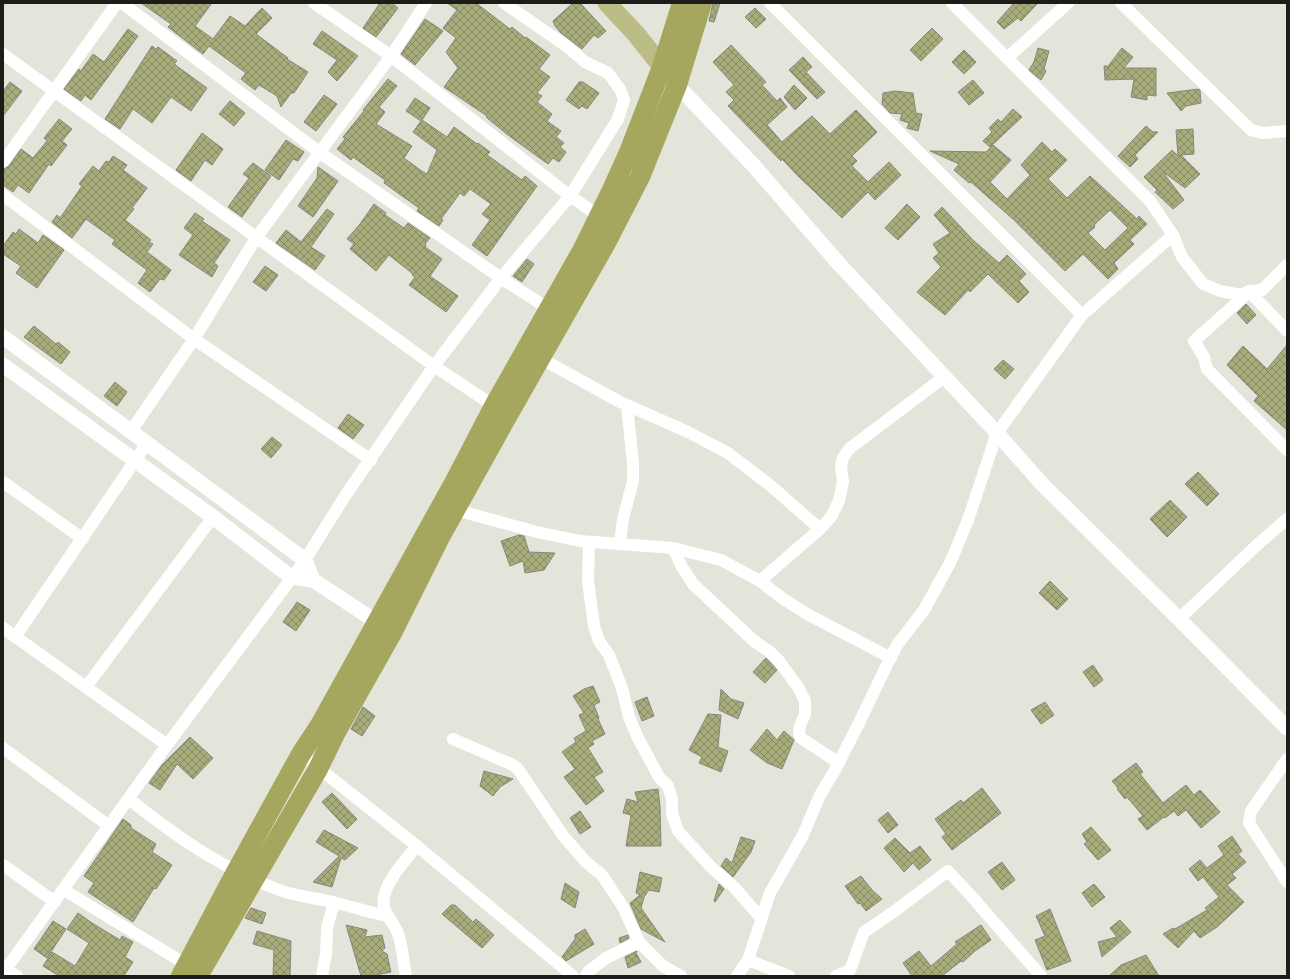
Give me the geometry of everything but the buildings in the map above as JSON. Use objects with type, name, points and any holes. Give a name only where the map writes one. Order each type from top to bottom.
[{"type":"highway","points":[[188,972],[236,872],[301,754],[384,628],[456,510],[542,344],[549,309],[583,249],[629,152],[662,67],[682,3]]},
{"type":"highway","points":[[188,972],[255,879],[318,769],[384,628],[494,406],[542,344],[606,244],[640,177],[677,85],[702,3]]},
{"type":"main road","points":[[607,3],[636,34],[677,85]]},
{"type":"street","points":[[3,162],[117,3]]},
{"type":"street","points":[[122,3],[319,152],[500,278],[549,309]]},
{"type":"street","points":[[314,3],[390,56],[570,196],[599,216]]},
{"type":"street","points":[[130,431],[194,338],[256,238],[390,56],[426,3]]},
{"type":"street","points":[[17,976],[4,971],[291,577],[305,560],[345,496],[434,366],[500,278],[570,196],[618,119],[624,100],[620,90],[608,73],[585,62],[565,45],[504,3]]},
{"type":"street","points":[[770,3],[1082,314]]},
{"type":"street","points":[[952,3],[1150,201],[1173,235],[1182,257],[1203,284],[1220,291],[1241,294],[1250,291],[1262,290],[1287,265]]},
{"type":"street","points":[[1007,58],[1068,3]]},
{"type":"street","points":[[1121,3],[1251,130],[1262,133],[1287,131]]},
{"type":"street","points":[[3,54],[434,366],[494,406]]},
{"type":"street","points":[[677,85],[754,166],[840,265],[997,433],[1042,484],[1287,728]]},
{"type":"street","points":[[3,195],[194,338],[370,460]]},
{"type":"street","points":[[737,976],[748,960],[770,894],[803,835],[820,795],[838,763],[897,645],[924,610],[950,561],[968,520],[997,433],[1082,314],[1173,235]]},
{"type":"street","points":[[1250,291],[1287,331]]},
{"type":"street","points":[[1250,291],[1194,341],[1204,357],[1207,369],[1287,450]]},
{"type":"street","points":[[3,337],[305,560],[313,580]]},
{"type":"street","points":[[542,344],[627,406],[688,432],[728,454],[771,486],[820,529]]},
{"type":"street","points":[[3,365],[212,517],[291,577],[313,580],[384,628]]},
{"type":"street","points":[[760,581],[820,529],[831,517],[839,501],[842,482],[841,466],[843,458],[849,449],[944,376]]},
{"type":"street","points":[[620,544],[623,519],[633,481],[633,463],[627,406]]},
{"type":"street","points":[[15,637],[147,443]]},
{"type":"street","points":[[3,482],[83,538]]},
{"type":"street","points":[[456,510],[537,532],[589,542],[674,548],[721,560],[760,581],[782,598],[807,614],[891,658]]},
{"type":"street","points":[[86,687],[212,517]]},
{"type":"street","points":[[1179,619],[1258,544],[1287,519]]},
{"type":"street","points":[[589,542],[588,581],[594,626],[600,641],[609,655],[622,688],[629,717],[637,736],[659,777],[668,786],[672,799],[672,814],[678,831],[712,868],[734,887],[761,918]]},
{"type":"street","points":[[674,548],[682,567],[693,584],[754,642],[770,652],[780,661],[798,686],[805,701],[805,714],[800,726],[799,734],[801,738],[838,763]]},
{"type":"street","points":[[3,628],[168,745]]},
{"type":"street","points":[[453,739],[513,765],[518,769],[564,837],[586,862],[602,875],[623,907],[632,931],[639,942],[663,966],[681,976]]},
{"type":"street","points":[[3,748],[109,826]]},
{"type":"street","points":[[301,754],[417,846],[573,976]]},
{"type":"street","points":[[1287,759],[1251,811],[1249,823],[1287,882]]},
{"type":"street","points":[[129,799],[203,854],[236,872],[281,891],[334,902],[388,916]]},
{"type":"street","points":[[406,976],[399,934],[384,908],[384,898],[391,880],[417,846]]},
{"type":"street","points":[[3,865],[55,902]]},
{"type":"street","points":[[836,976],[850,970],[864,932],[948,871],[1041,976]]},
{"type":"street","points":[[64,890],[188,972]]},
{"type":"street","points":[[322,976],[326,954],[327,928],[334,902]]},
{"type":"street","points":[[586,976],[588,972],[598,966],[606,958],[639,942]]},
{"type":"street","points":[[748,960],[789,976]]}]
